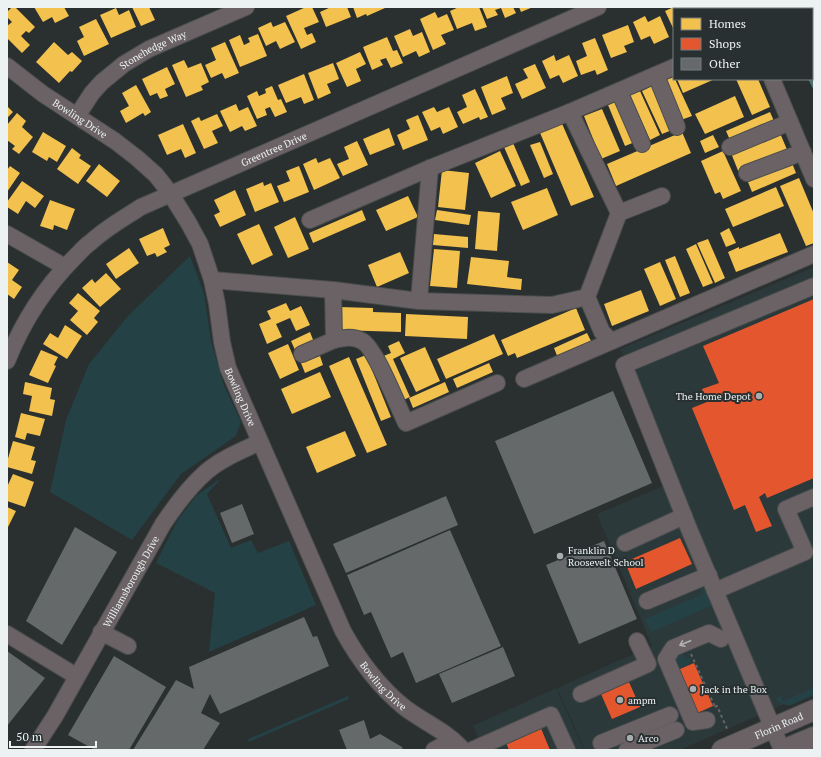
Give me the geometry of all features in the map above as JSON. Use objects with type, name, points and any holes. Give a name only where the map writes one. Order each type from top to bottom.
[{"type":"main road","name":"Florin Road","points":[[722,750],[814,710]]},
{"type":"main road","points":[[783,750],[814,737]]},
{"type":"street","name":"Stonehedge Way","points":[[76,116],[92,93],[102,82],[124,64],[149,49],[246,7]]},
{"type":"street","name":"Greentree Drive","points":[[7,361],[33,308],[65,267],[89,242],[114,223],[141,207],[170,193],[598,7]]},
{"type":"street","name":"Bowling Drive","points":[[7,66],[42,94],[115,141],[138,158],[156,175],[170,193],[200,244],[212,280],[222,342],[228,368],[343,631],[369,672],[385,690],[423,721],[458,745]]},
{"type":"street","points":[[310,220],[430,168],[570,112],[673,67]]},
{"type":"street","points":[[656,75],[677,127]]},
{"type":"street","points":[[772,80],[814,179]]},
{"type":"street","points":[[619,91],[642,144]]},
{"type":"street","points":[[570,112],[619,213],[587,297],[602,332],[611,341]]},
{"type":"street","points":[[730,147],[790,122]]},
{"type":"street","points":[[747,173],[803,152]]},
{"type":"street","points":[[419,301],[430,168]]},
{"type":"street","points":[[619,213],[662,196]]},
{"type":"street","points":[[7,234],[65,267]]},
{"type":"street","points":[[524,379],[814,254]]},
{"type":"street","points":[[212,280],[333,290],[419,301],[552,305],[587,297]]},
{"type":"street","points":[[783,750],[774,728],[764,695],[727,636],[716,591],[684,516],[624,365],[814,286]]},
{"type":"street","points":[[333,290],[334,340]]},
{"type":"street","points":[[302,354],[334,340],[350,337],[363,341],[372,351],[406,423],[497,383]]},
{"type":"street","name":"Williamsborough Drive","points":[[32,750],[55,716],[76,676],[163,524],[187,492],[206,472],[240,451],[260,442]]},
{"type":"street","points":[[716,591],[805,552],[786,509],[814,497]]},
{"type":"street","points":[[625,543],[684,516]]},
{"type":"street","points":[[647,601],[709,574]]},
{"type":"street","points":[[101,632],[128,646]]},
{"type":"street","points":[[711,714],[693,722],[666,659],[673,648],[708,633],[727,636]]},
{"type":"street","points":[[7,634],[76,676]]},
{"type":"street","points":[[697,649],[727,636]]},
{"type":"street","points":[[581,694],[648,664],[637,641]]},
{"type":"street","points":[[472,750],[551,715],[567,750]]},
{"type":"street","points":[[601,743],[670,715]]},
{"type":"street","points":[[626,750],[676,730]]},
{"type":"street","points":[[434,750],[458,745]]},
{"type":"path","points":[[697,649],[711,714]]},
{"type":"shaded area","points":[[190,256],[204,293],[211,341],[223,383],[241,422],[236,436],[181,474],[132,540],[50,492],[66,420],[89,364],[128,316]]},
{"type":"shaded area","points":[[814,267],[814,691],[680,750],[585,750],[557,688],[652,646],[597,514],[675,481],[620,349]]},
{"type":"shaded area","points":[[218,480],[219,481],[207,494],[231,548],[251,540],[258,553],[289,541],[316,605],[209,652],[215,593],[156,563],[177,521],[196,496]]},
{"type":"shaded area","points":[[699,584],[707,592],[713,605],[651,632],[645,619],[703,594]]},
{"type":"shaded area","points":[[682,651],[686,660],[692,657],[688,665],[674,671],[671,655]]},
{"type":"shaded area","points":[[556,688],[584,750],[480,750],[483,748],[473,726]]},
{"type":"shaded area","points":[[814,688],[814,695],[789,706],[778,702],[776,698],[780,696],[783,701]]},
{"type":"shaded area","points":[[348,696],[349,699],[249,742],[248,739]]},
{"type":"building: Homes","points":[[12,7],[15,7],[35,27],[29,33],[26,31],[21,36],[30,45],[22,53],[7,38],[7,26],[12,22],[7,17],[7,12]]},
{"type":"building: Homes","points":[[34,7],[64,7],[69,16],[55,23],[52,17],[43,22]]},
{"type":"building: Homes","points":[[132,7],[149,7],[155,20],[141,26]]},
{"type":"building: Homes","points":[[306,7],[312,7],[319,22],[304,28],[307,35],[312,33],[316,42],[301,49],[286,16]]},
{"type":"building: Homes","points":[[331,7],[347,7],[351,17],[326,27],[320,12]]},
{"type":"building: Homes","points":[[353,7],[385,8],[367,16],[366,14],[357,18]]},
{"type":"building: Homes","points":[[459,7],[479,7],[487,27],[475,31],[472,23],[457,29],[450,11]]},
{"type":"building: Homes","points":[[482,7],[513,7],[516,13],[505,18],[501,8],[495,10],[498,15],[487,19]]},
{"type":"building: Homes","points":[[519,7],[533,7],[521,12]]},
{"type":"building: Homes","points":[[674,7],[692,8],[673,8],[673,28],[665,11]]},
{"type":"building: Homes","points":[[116,8],[119,15],[129,10],[136,27],[111,38],[100,15]]},
{"type":"building: Homes","points":[[435,12],[438,18],[447,14],[454,30],[441,35],[446,44],[433,50],[420,19]]},
{"type":"building: Homes","points":[[645,16],[648,22],[660,16],[669,37],[654,44],[650,36],[641,40],[633,22]]},
{"type":"building: Homes","points":[[96,19],[109,44],[84,56],[77,41],[84,37],[79,27]]},
{"type":"building: Homes","points":[[271,22],[273,27],[285,22],[295,42],[280,49],[276,41],[266,46],[258,28]]},
{"type":"building: Homes","points":[[628,25],[634,42],[624,46],[627,52],[611,58],[602,35]]},
{"type":"building: Homes","points":[[410,29],[413,36],[422,32],[430,52],[419,57],[416,51],[403,57],[394,36]]},
{"type":"building: Homes","points":[[258,34],[267,56],[240,67],[229,40],[240,35],[244,45],[250,42],[248,38]]},
{"type":"building: Homes","points":[[387,37],[393,51],[397,50],[403,63],[391,68],[386,58],[380,60],[383,65],[372,70],[363,47]]},
{"type":"building: Homes","points":[[595,38],[608,70],[597,75],[595,70],[581,75],[576,61],[587,56],[582,43]]},
{"type":"building: Homes","points":[[54,42],[68,55],[72,52],[82,61],[59,83],[36,62]]},
{"type":"building: Homes","points":[[225,42],[239,73],[225,79],[222,73],[211,78],[205,65],[216,60],[211,48]]},
{"type":"building: Homes","points":[[360,52],[366,64],[356,69],[361,81],[347,87],[336,63]]},
{"type":"building: Homes","points":[[554,55],[556,61],[569,55],[578,76],[563,83],[559,75],[550,79],[542,61]]},
{"type":"building: Homes","points":[[184,60],[188,68],[201,63],[209,82],[201,86],[203,90],[186,97],[172,65]]},
{"type":"building: Homes","points":[[333,63],[339,79],[327,84],[331,93],[318,99],[308,73]]},
{"type":"building: Homes","points":[[535,64],[546,88],[522,99],[515,84],[528,78],[523,69]]},
{"type":"building: Homes","points":[[167,67],[175,84],[165,89],[168,96],[160,99],[157,93],[150,96],[142,79]]},
{"type":"building: Homes","points":[[304,74],[314,100],[304,104],[301,97],[286,103],[278,85]]},
{"type":"building: Homes","points":[[507,76],[513,93],[501,98],[506,109],[492,115],[481,87]]},
{"type":"building: Homes","points":[[673,77],[673,80],[675,80],[692,116],[681,120],[665,80]]},
{"type":"building: Homes","points":[[677,80],[713,80],[683,93]]},
{"type":"building: Homes","points":[[736,80],[758,80],[770,107],[752,115]]},
{"type":"building: Homes","points":[[136,85],[151,112],[145,116],[143,113],[126,123],[120,111],[129,106],[122,93]]},
{"type":"building: Homes","points":[[272,86],[278,100],[281,99],[287,112],[275,117],[270,107],[265,109],[267,115],[257,119],[247,96],[257,91],[259,96],[266,93],[265,89]]},
{"type":"building: Homes","points":[[652,86],[672,130],[662,134],[642,91]]},
{"type":"building: Homes","points":[[475,89],[488,117],[480,120],[479,117],[463,124],[457,112],[467,107],[462,95]]},
{"type":"building: Homes","points":[[640,91],[660,135],[650,140],[630,95]]},
{"type":"building: Homes","points":[[735,96],[744,117],[705,134],[695,114]]},
{"type":"building: Homes","points":[[619,100],[635,142],[625,146],[608,105]]},
{"type":"building: Homes","points":[[236,104],[239,111],[248,107],[257,126],[245,131],[242,126],[230,132],[220,111]]},
{"type":"building: Homes","points":[[7,106],[13,112],[7,118]]},
{"type":"building: Homes","points":[[434,107],[437,112],[449,107],[458,127],[443,134],[440,127],[431,131],[422,112]]},
{"type":"building: Homes","points":[[602,109],[620,151],[601,159],[584,116]]},
{"type":"building: Homes","points":[[770,112],[774,121],[730,140],[726,131]]},
{"type":"building: Homes","points":[[17,113],[26,121],[22,127],[33,137],[19,154],[12,149],[15,146],[7,140],[7,125]]},
{"type":"building: Homes","points":[[217,114],[223,126],[212,131],[218,143],[204,149],[191,121],[199,117],[201,121]]},
{"type":"building: Homes","points":[[418,115],[428,140],[403,150],[397,135],[410,129],[406,120]]},
{"type":"building: Homes","points":[[560,119],[594,197],[571,206],[538,128]]},
{"type":"building: Homes","points":[[183,124],[196,153],[185,158],[181,149],[167,155],[158,135]]},
{"type":"building: Homes","points":[[389,128],[395,145],[370,155],[363,139]]},
{"type":"building: Homes","points":[[43,132],[66,146],[57,162],[49,157],[47,161],[32,152]]},
{"type":"building: Homes","points":[[682,132],[691,153],[616,186],[607,164]]},
{"type":"building: Homes","points":[[780,133],[788,152],[739,173],[731,153]]},
{"type":"building: Homes","points":[[713,135],[719,147],[705,153],[700,141]]},
{"type":"building: Homes","points":[[357,141],[368,165],[343,176],[337,164],[349,159],[344,147]]},
{"type":"building: Homes","points":[[540,142],[553,174],[544,178],[530,145]]},
{"type":"building: Homes","points":[[513,143],[530,182],[521,186],[504,147]]},
{"type":"building: Homes","points":[[72,148],[81,155],[79,158],[91,166],[78,184],[57,169]]},
{"type":"building: Homes","points":[[500,151],[516,186],[491,198],[475,163]]},
{"type":"building: Homes","points":[[723,151],[741,191],[723,199],[720,192],[715,194],[701,161]]},
{"type":"building: Homes","points":[[316,158],[318,163],[330,158],[340,178],[314,190],[303,164]]},
{"type":"building: Homes","points":[[792,163],[796,173],[752,192],[748,182]]},
{"type":"building: Homes","points":[[99,164],[120,181],[107,197],[86,181]]},
{"type":"building: Homes","points":[[10,166],[20,173],[7,192],[7,170]]},
{"type":"building: Homes","points":[[299,166],[309,192],[284,202],[277,186],[290,181],[286,171]]},
{"type":"building: Homes","points":[[442,170],[469,173],[465,210],[438,207]]},
{"type":"building: Homes","points":[[799,178],[814,214],[814,243],[806,246],[780,186]]},
{"type":"building: Homes","points":[[22,181],[44,196],[35,208],[26,201],[18,214],[7,207],[7,202]]},
{"type":"building: Homes","points":[[263,182],[264,186],[271,183],[279,202],[255,212],[246,189]]},
{"type":"building: Homes","points":[[776,187],[784,206],[733,227],[725,209]]},
{"type":"building: Homes","points":[[547,188],[558,215],[523,230],[511,202]]},
{"type":"building: Homes","points":[[235,190],[246,215],[220,227],[214,215],[220,212],[214,200]]},
{"type":"building: Homes","points":[[408,196],[418,217],[386,231],[376,210]]},
{"type":"building: Homes","points":[[50,200],[75,209],[67,230],[54,225],[53,230],[40,226]]},
{"type":"building: Homes","points":[[362,210],[366,220],[313,243],[309,233]]},
{"type":"building: Homes","points":[[437,210],[471,215],[469,225],[435,220]]},
{"type":"building: Homes","points":[[478,211],[500,213],[497,251],[475,249]]},
{"type":"building: Homes","points":[[295,217],[309,249],[288,258],[274,227]]},
{"type":"building: Homes","points":[[259,224],[273,255],[252,265],[237,234]]},
{"type":"building: Homes","points":[[163,228],[170,245],[164,248],[167,252],[157,257],[155,253],[147,256],[139,239]]},
{"type":"building: Homes","points":[[729,228],[736,243],[726,247],[720,233]]},
{"type":"building: Homes","points":[[780,233],[788,252],[736,272],[728,252]]},
{"type":"building: Homes","points":[[434,234],[468,237],[468,248],[433,245]]},
{"type":"building: Homes","points":[[708,239],[725,278],[715,283],[697,243]]},
{"type":"building: Homes","points":[[696,244],[713,283],[703,287],[686,249]]},
{"type":"building: Homes","points":[[129,248],[139,263],[116,279],[106,264]]},
{"type":"building: Homes","points":[[434,249],[460,251],[457,288],[430,286]]},
{"type":"building: Homes","points":[[400,252],[409,273],[377,287],[368,265]]},
{"type":"building: Homes","points":[[675,256],[690,293],[680,297],[665,260]]},
{"type":"building: Homes","points":[[471,257],[509,261],[507,277],[522,279],[521,290],[467,284]]},
{"type":"building: Homes","points":[[7,262],[19,270],[12,280],[22,287],[14,299],[7,294]]},
{"type":"building: Homes","points":[[660,262],[676,299],[660,306],[644,269]]},
{"type":"building: Homes","points":[[106,273],[121,289],[100,307],[82,288],[92,279],[95,283]]},
{"type":"building: Homes","points":[[641,290],[649,311],[612,326],[604,304]]},
{"type":"building: Homes","points":[[78,293],[100,311],[94,318],[98,322],[87,335],[70,320],[78,311],[69,303]]},
{"type":"building: Homes","points":[[286,303],[290,311],[301,306],[310,325],[296,331],[290,318],[276,324],[282,337],[267,344],[259,324],[271,319],[267,311]]},
{"type":"building: Homes","points":[[339,307],[373,308],[373,312],[401,313],[401,332],[338,330]]},
{"type":"building: Homes","points":[[576,308],[585,330],[517,358],[515,353],[508,356],[501,340]]},
{"type":"building: Homes","points":[[406,314],[468,317],[467,339],[405,336]]},
{"type":"building: Homes","points":[[65,325],[82,336],[67,359],[43,344],[50,333],[58,338]]},
{"type":"building: Homes","points":[[310,332],[314,342],[295,350],[291,341]]},
{"type":"building: Homes","points":[[587,333],[592,343],[558,358],[554,348]]},
{"type":"building: Homes","points":[[494,334],[503,354],[446,379],[437,359]]},
{"type":"building: Homes","points":[[399,341],[405,353],[393,359],[410,397],[401,401],[381,357],[391,353],[388,346]]},
{"type":"building: Homes","points":[[288,344],[299,370],[280,379],[268,353]]},
{"type":"building: Homes","points":[[425,347],[440,381],[416,392],[400,358]]},
{"type":"building: Homes","points":[[41,350],[58,357],[54,365],[56,366],[48,383],[29,375]]},
{"type":"building: Homes","points":[[366,355],[391,417],[381,421],[356,359]]},
{"type":"building: Homes","points":[[320,356],[323,365],[305,373],[301,363]]},
{"type":"building: Homes","points":[[349,357],[387,445],[367,453],[329,366]]},
{"type":"building: Homes","points":[[489,363],[493,372],[457,388],[453,379]]},
{"type":"building: Homes","points":[[320,372],[331,397],[292,414],[281,389]]},
{"type":"building: Homes","points":[[25,382],[52,388],[50,399],[55,400],[52,416],[29,411],[32,396],[23,394]]},
{"type":"building: Homes","points":[[445,382],[449,392],[413,408],[409,398]]},
{"type":"building: Homes","points":[[21,413],[45,419],[40,436],[27,433],[25,440],[15,437]]},
{"type":"building: Homes","points":[[345,431],[356,456],[317,473],[306,447]]},
{"type":"building: Homes","points":[[13,441],[35,447],[31,460],[36,461],[32,474],[7,467]]},
{"type":"building: Homes","points":[[13,474],[34,482],[25,507],[7,501],[7,487]]},
{"type":"building: Homes","points":[[7,507],[16,511],[7,529]]},
{"type":"building: Shops","name":"The Home Depot","points":[[814,299],[814,478],[767,498],[765,493],[759,497],[772,526],[756,532],[745,505],[734,510],[692,408],[707,402],[702,389],[719,383],[703,346]]},
{"type":"building: Shops","points":[[680,538],[692,564],[636,589],[625,562]]},
{"type":"building: Shops","name":"Jack in the Box","points":[[694,663],[713,706],[693,715],[673,672]]},
{"type":"building: Shops","name":"ampm","points":[[629,682],[640,707],[612,719],[601,694]]},
{"type":"building: Shops","points":[[540,726],[550,750],[509,750],[505,740]]},
{"type":"building: Other","points":[[613,391],[652,483],[534,534],[495,441]]},
{"type":"building: Other","points":[[446,496],[458,525],[346,573],[333,544]]},
{"type":"building: Other","points":[[242,504],[254,534],[232,543],[220,513]]},
{"type":"building: Other","points":[[75,527],[117,552],[62,645],[26,621]]},
{"type":"building: Other","points":[[450,530],[501,646],[416,683],[403,652],[391,658],[371,612],[364,615],[347,575]]},
{"type":"building: Other","points":[[604,541],[637,619],[579,644],[546,565]]},
{"type":"building: Other","points":[[304,617],[313,637],[317,636],[329,666],[220,714],[210,694],[201,713],[220,723],[203,750],[133,750],[176,680],[194,689],[189,667]]},
{"type":"building: Other","points":[[503,647],[515,676],[452,703],[439,674]]},
{"type":"building: Other","points":[[7,651],[45,678],[7,726]]},
{"type":"building: Other","points":[[114,656],[166,687],[129,750],[95,750],[68,735]]},
{"type":"building: Other","points":[[364,720],[370,739],[380,734],[402,747],[403,750],[347,750],[339,730]]},
{"type":"waterway","points":[[810,80],[814,87]]},
{"type":"place","name":"The Home Depot","points":[[759,396]]},
{"type":"place","name":"Franklin D Roosevelt School","points":[[560,556]]},
{"type":"place","name":"Jack in the Box","points":[[693,689]]},
{"type":"place","name":"ampm","points":[[620,700]]},
{"type":"place","name":"Arco","points":[[630,738]]}]
